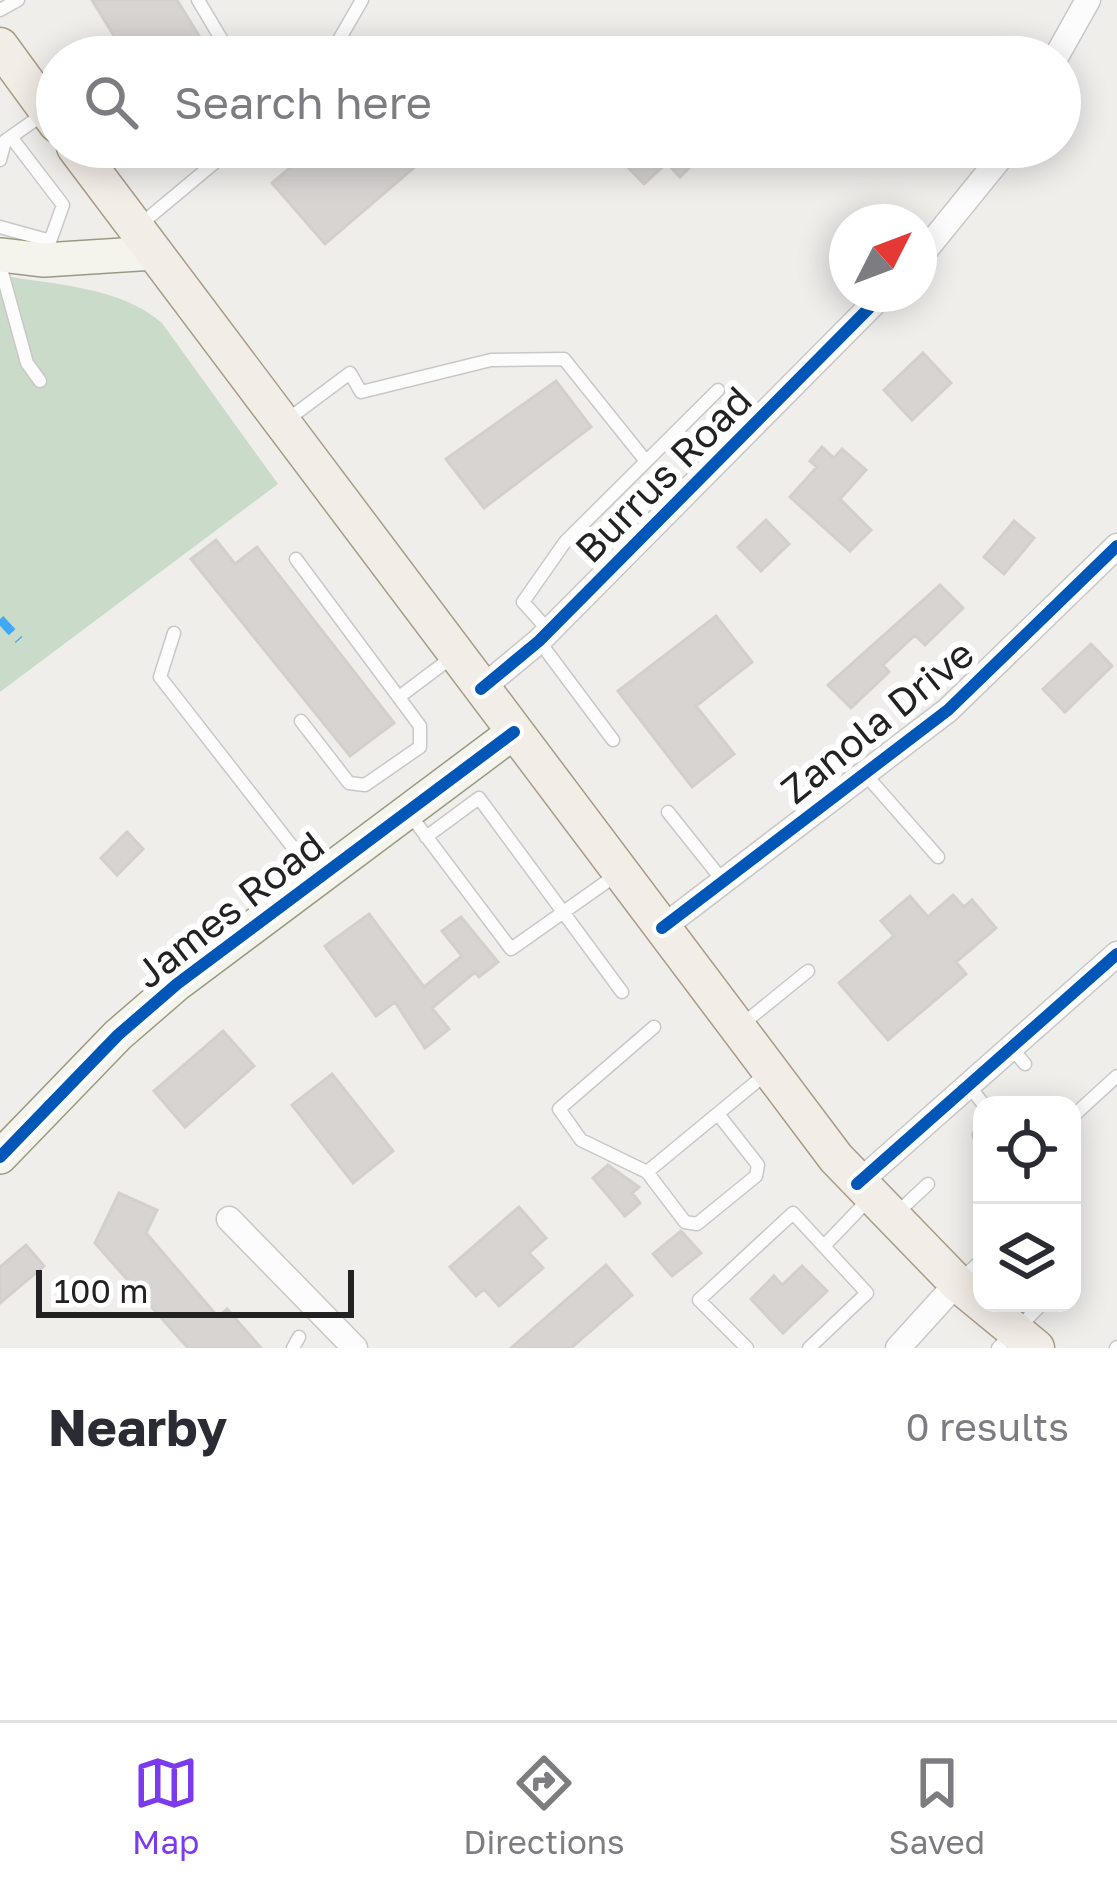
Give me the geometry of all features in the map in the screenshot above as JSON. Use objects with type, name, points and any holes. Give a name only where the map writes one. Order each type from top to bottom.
[{"type":"main road","points":[[0,46],[36,95]]},
{"type":"main road","points":[[91,168],[768,1072],[873,1200],[969,1271],[1016,1342]]},
{"type":"street","points":[[1068,36],[1088,0]]},
{"type":"street","points":[[937,236],[992,168]]},
{"type":"street","points":[[0,255],[145,241]]},
{"type":"street","name":"Burrus Road","points":[[481,688],[544,636],[865,312]]},
{"type":"street","name":"Zanola Drive","points":[[662,928],[948,710],[1117,546]]},
{"type":"street","name":"James Road","points":[[3,1147],[118,1035],[316,878],[417,824],[514,732]]},
{"type":"street","points":[[977,1096],[1117,954]]},
{"type":"street","points":[[873,1200],[973,1100]]},
{"type":"street","points":[[229,1219],[355,1348]]},
{"type":"street","points":[[898,1348],[969,1271]]},
{"type":"lane","points":[[0,10],[19,0]]},
{"type":"lane","points":[[198,0],[219,36]]},
{"type":"lane","points":[[341,36],[362,0]]},
{"type":"lane","points":[[0,160],[11,137],[36,125]]},
{"type":"lane","points":[[0,227],[45,250],[63,205],[11,137]]},
{"type":"lane","points":[[145,241],[209,168]]},
{"type":"lane","points":[[0,265],[27,363],[40,380]]},
{"type":"lane","points":[[282,424],[350,373],[362,392],[491,360],[564,359],[645,460]]},
{"type":"lane","points":[[613,740],[523,602],[565,542],[718,390]]},
{"type":"lane","points":[[296,559],[419,726],[420,747],[365,785],[349,783],[301,721]]},
{"type":"lane","points":[[174,633],[160,677],[316,878]]},
{"type":"lane","points":[[399,698],[455,655]]},
{"type":"lane","points":[[865,774],[938,857]]},
{"type":"lane","points":[[620,873],[563,913],[511,949],[417,824],[479,798],[563,913],[622,992]]},
{"type":"lane","points":[[668,812],[723,881]]},
{"type":"lane","points":[[736,1029],[808,971]]},
{"type":"lane","points":[[654,1027],[559,1109],[580,1140],[647,1172],[686,1222],[697,1224],[756,1176],[758,1166],[718,1114]]},
{"type":"lane","points":[[647,1172],[768,1072]]},
{"type":"lane","points":[[1081,1109],[1117,1076]]},
{"type":"lane","points":[[824,1246],[873,1200],[928,1184]]},
{"type":"lane","points":[[747,1348],[699,1300],[793,1213],[867,1293],[809,1348]]},
{"type":"lane","points":[[1016,1342],[1037,1312]]},
{"type":"green space","points":[[0,275],[106,294],[162,323],[278,484],[0,692]]},
{"type":"building","points":[[92,0],[177,0],[199,36],[114,36]]},
{"type":"building","points":[[290,168],[414,168],[325,244],[272,183]]},
{"type":"building","points":[[629,168],[662,168],[644,184]]},
{"type":"building","points":[[923,353],[951,383],[912,420],[884,390]]},
{"type":"building","points":[[556,381],[591,427],[484,508],[446,459]]},
{"type":"building","points":[[822,447],[834,458],[842,449],[866,470],[840,499],[871,530],[850,551],[790,497],[817,467],[810,461]]},
{"type":"building","points":[[766,520],[789,544],[761,571],[738,547]]},
{"type":"building","points":[[1014,521],[1034,538],[1004,574],[984,557]]},
{"type":"building","points":[[216,540],[235,564],[257,547],[394,723],[350,756],[191,559]]},
{"type":"building","points":[[940,585],[963,608],[925,645],[915,635],[883,665],[889,672],[851,708],[828,685]]},
{"type":"building","points":[[716,616],[752,662],[696,706],[734,754],[692,787],[618,691]]},
{"type":"building","points":[[1091,644],[1112,666],[1065,712],[1043,689]]},
{"type":"building","points":[[127,832],[143,849],[117,875],[101,858]]},
{"type":"building","points":[[953,895],[964,907],[972,900],[996,928],[956,962],[966,974],[888,1040],[839,983],[894,936],[881,921],[910,896],[928,917]]},
{"type":"building","points":[[369,914],[424,987],[462,956],[442,931],[461,917],[498,962],[479,977],[475,972],[432,1008],[449,1029],[425,1048],[395,1002],[376,1016],[325,946]]},
{"type":"building","points":[[223,1031],[254,1066],[185,1127],[154,1091]]},
{"type":"building","points":[[332,1074],[393,1151],[353,1183],[292,1105]]},
{"type":"building","points":[[608,1165],[639,1187],[632,1193],[640,1203],[625,1216],[593,1178]]},
{"type":"building","points":[[119,1193],[157,1210],[146,1233],[218,1317],[227,1309],[261,1348],[188,1348],[95,1243]]},
{"type":"building","points":[[519,1207],[546,1238],[529,1253],[543,1268],[499,1306],[484,1289],[476,1296],[450,1267]]},
{"type":"building","points":[[681,1231],[701,1253],[672,1276],[653,1254]]},
{"type":"building","points":[[26,1245],[44,1266],[0,1303],[0,1267]]},
{"type":"building","points":[[606,1265],[632,1295],[571,1348],[511,1348]]},
{"type":"building","points":[[802,1266],[827,1291],[783,1333],[751,1299],[774,1276],[782,1285]]},
{"type":"marked path","points":[[0,619],[19,640]]},
{"type":"cycle path","points":[[481,689],[539,641],[865,312]]},
{"type":"cycle path","points":[[662,928],[948,710],[1117,546]]},
{"type":"cycle path","points":[[0,1157],[118,1035],[177,984],[514,732]]},
{"type":"cycle path","points":[[857,1184],[1117,954]]}]
